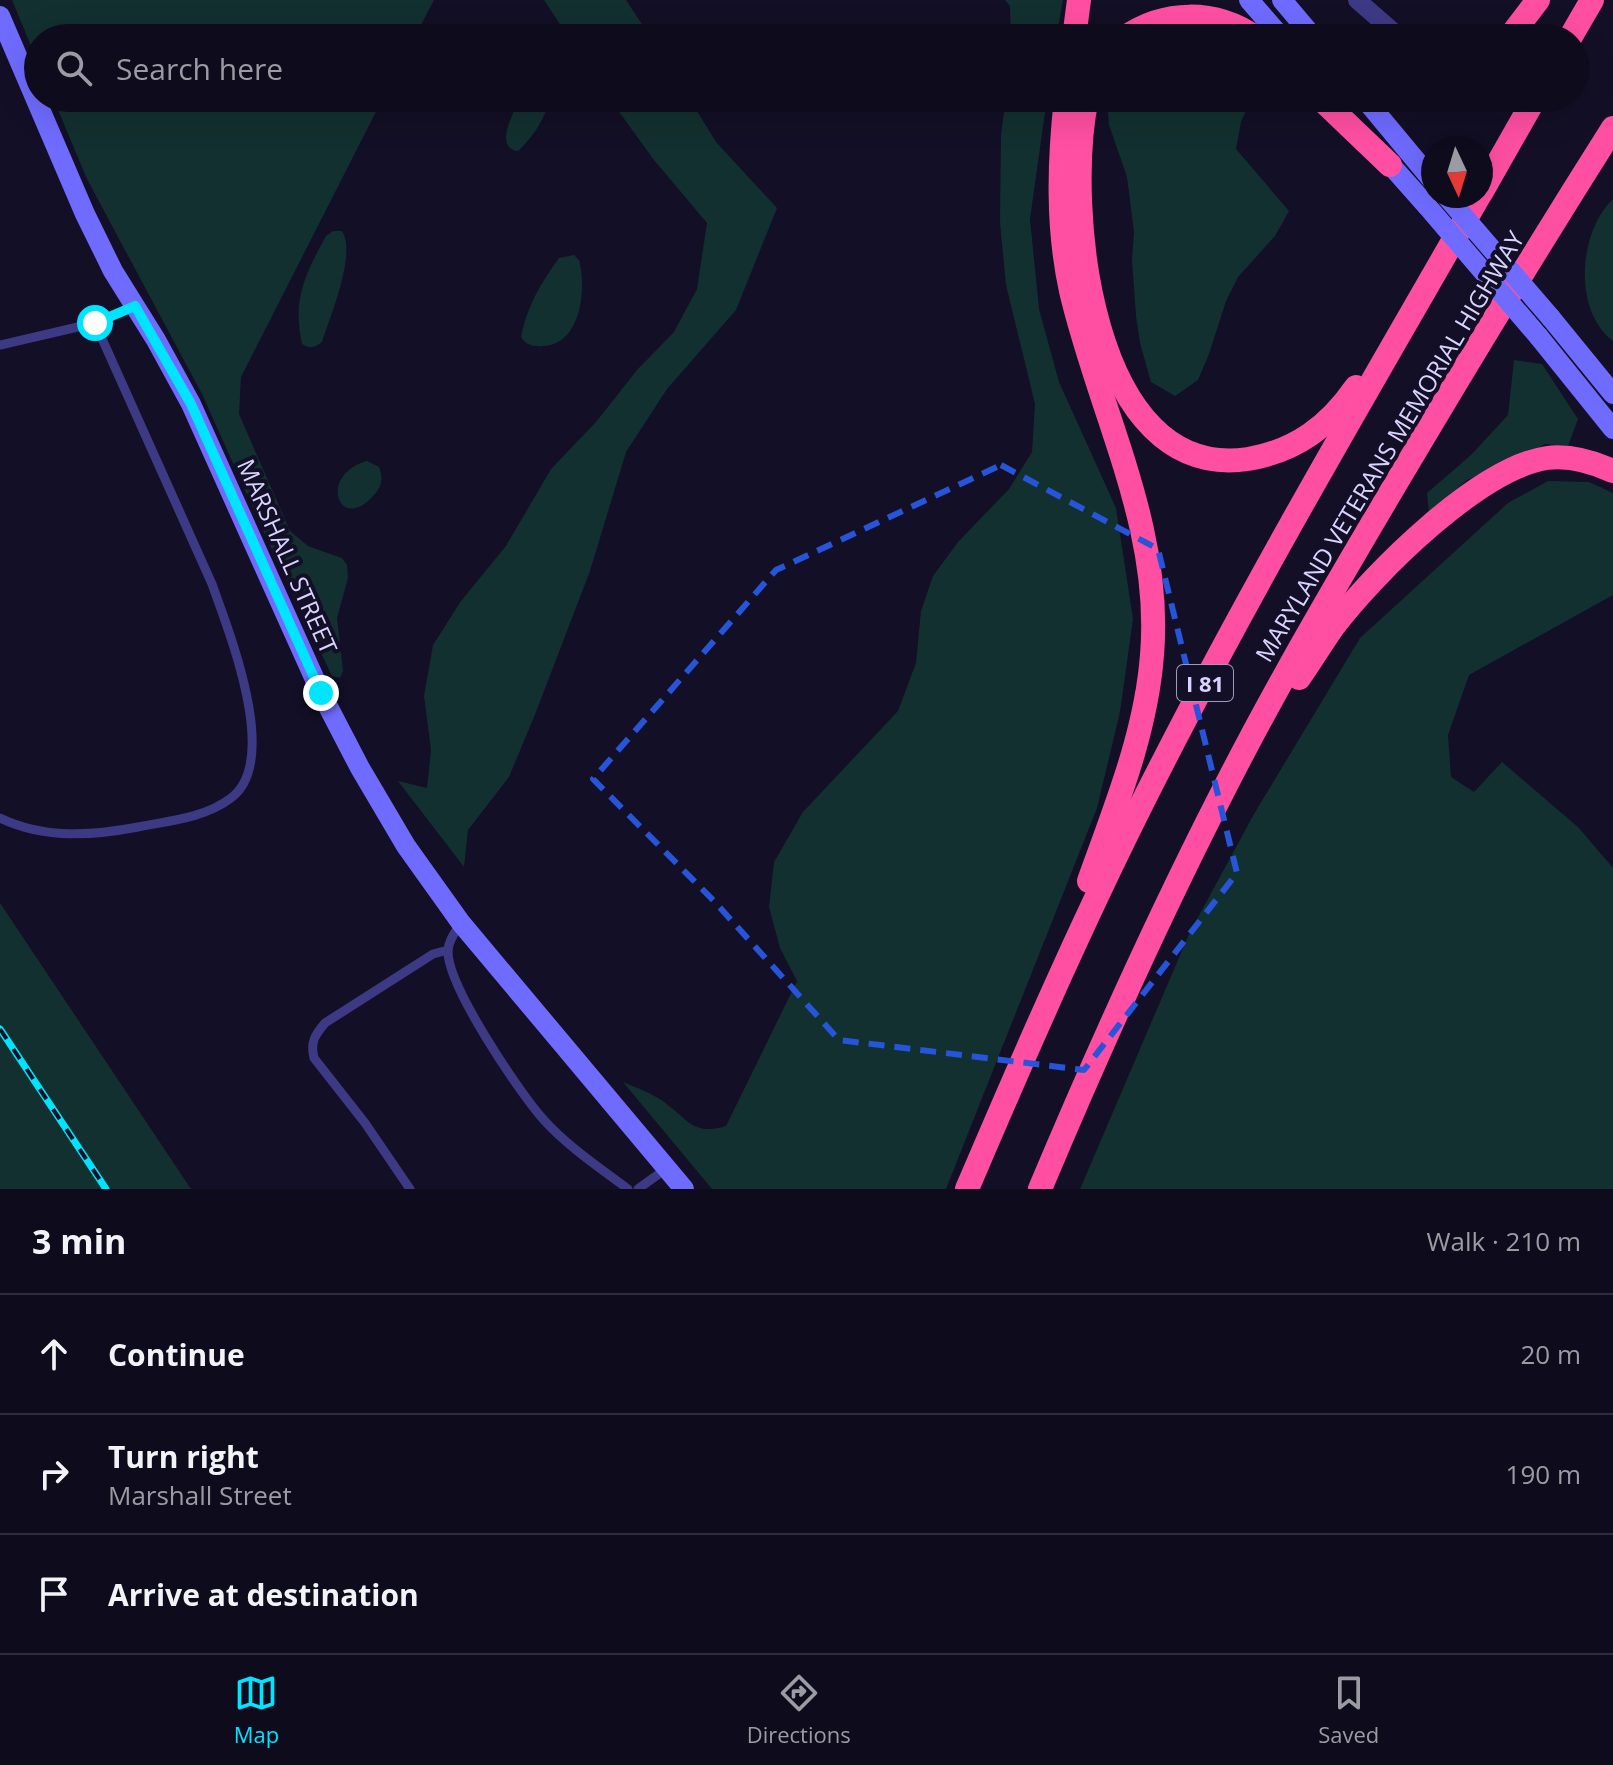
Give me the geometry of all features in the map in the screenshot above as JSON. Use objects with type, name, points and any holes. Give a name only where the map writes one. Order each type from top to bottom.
[{"type":"highway","points":[[1076,24],[1079,0]]},
{"type":"highway","points":[[1520,24],[1538,0]]},
{"type":"highway","points":[[1578,24],[1592,0]]},
{"type":"highway","points":[[1150,24],[1159,19],[1180,16],[1199,16],[1229,24]]},
{"type":"highway","points":[[1045,1008],[1137,743],[1153,653],[1152,609],[1142,525],[1133,487],[1089,357],[1063,246],[1061,167],[1065,112]]},
{"type":"highway","points":[[1085,112],[1080,143],[1083,246],[1111,365],[1122,389],[1151,427],[1188,451],[1212,459],[1237,460],[1261,457],[1309,438],[1344,404],[1441,262]]},
{"type":"highway","points":[[1335,112],[1390,165]]},
{"type":"highway","name":"MARYLAND VETERANS MEMORIAL HIGHWAY","points":[[1493,171],[1527,112]]},
{"type":"highway","name":"MARYLAND VETERANS MEMORIAL HIGHWAY","points":[[1040,1189],[1099,1048],[1218,800],[1311,627],[1525,267],[1613,128]]},
{"type":"highway","points":[[1525,267],[1613,156]]},
{"type":"highway","name":"MARYLAND VETERANS MEMORIAL HIGHWAY","points":[[967,1189],[1045,1008],[1168,752],[1256,589],[1472,208]]},
{"type":"highway","points":[[1218,800],[1334,626],[1377,576],[1422,534],[1468,497],[1523,465],[1547,458],[1572,459],[1613,471]]},
{"type":"main road","points":[[1249,0],[1270,24]]},
{"type":"main road","points":[[1282,0],[1302,24]]},
{"type":"main road","name":"MARSHALL STREET","points":[[0,16],[24,72]]},
{"type":"main road","name":"MARSHALL STREET","points":[[41,112],[113,271],[191,404],[321,693],[406,846],[461,923],[684,1189]]},
{"type":"main road","points":[[1345,112],[1539,337],[1613,429]]},
{"type":"main road","points":[[1376,112],[1421,167]]},
{"type":"main road","points":[[1456,208],[1613,394]]},
{"type":"street","points":[[1357,0],[1385,24]]},
{"type":"lane","points":[[0,345],[95,323],[135,306]]},
{"type":"lane","points":[[0,818],[43,833],[79,835],[183,818],[208,811],[232,798],[244,783],[251,764],[253,745],[248,709],[228,629],[212,584],[95,323]]},
{"type":"lane","points":[[461,923],[451,938],[448,950],[450,965],[476,1021],[513,1081],[545,1121],[628,1189]]},
{"type":"lane","points":[[410,1189],[365,1123],[314,1058],[311,1046],[325,1023],[433,954],[448,950]]},
{"type":"lane","points":[[638,1189],[667,1168]]},
{"type":"highlighted area","points":[[1001,465],[1158,549],[1237,873],[1084,1070],[839,1040],[714,901],[593,779],[776,570]]},
{"type":"green space","points":[[12,0],[434,0],[421,24],[24,24],[24,29]]},
{"type":"green space","points":[[544,0],[626,0],[642,24],[560,24]]},
{"type":"green space","points":[[1005,0],[1063,0],[1059,24],[1011,24],[1010,6]]},
{"type":"green space","points":[[59,112],[376,112],[241,377],[239,414],[290,531],[308,546],[342,558],[347,565],[348,578],[337,618],[343,671],[340,678],[332,676],[202,394],[87,179]]},
{"type":"green space","points":[[514,112],[545,112],[538,127],[518,151],[507,143]]},
{"type":"green space","points":[[619,112],[698,112],[716,142],[777,208],[736,310],[667,389],[626,452],[590,571],[536,712],[509,777],[468,830],[464,867],[398,781],[427,788],[431,750],[424,696],[433,645],[461,601],[506,546],[551,469],[674,332],[697,289],[707,223],[654,160]]},
{"type":"green space","points":[[1004,112],[1045,112],[1030,219],[1039,309],[1059,382],[1116,508],[1133,619],[1120,712],[1097,808],[946,1189],[712,1189],[623,1082],[659,1099],[698,1128],[726,1126],[797,981],[780,948],[769,907],[774,862],[803,812],[898,711],[916,663],[921,611],[933,576],[958,542],[1009,489],[1032,452],[1035,404],[1006,285],[1000,223]]},
{"type":"green space","points":[[1108,112],[1246,112],[1236,149],[1289,211],[1275,236],[1238,277],[1226,301],[1198,380],[1175,396],[1151,382],[1140,343],[1132,260],[1134,232],[1127,177],[1109,125]]},
{"type":"green space","points":[[1613,199],[1613,341],[1600,328],[1591,311],[1585,271],[1593,231],[1601,213]]},
{"type":"green space","points":[[333,231],[342,231],[346,241],[344,269],[322,342],[310,347],[302,344],[299,328],[302,288],[326,236]]},
{"type":"green space","points":[[574,255],[579,260],[582,286],[573,326],[556,343],[528,344],[521,337],[536,295],[559,258]]},
{"type":"green space","points":[[1514,360],[1542,364],[1578,419],[1568,446],[1545,444],[1520,459],[1467,480],[1429,513],[1427,493],[1471,455],[1508,415]]},
{"type":"green space","points":[[367,461],[379,467],[381,483],[373,496],[361,506],[351,509],[338,498],[338,488],[342,478],[352,468]]},
{"type":"green space","points":[[1548,481],[1589,482],[1613,493],[1613,595],[1469,675],[1448,735],[1451,777],[1474,792],[1502,762],[1579,828],[1613,868],[1613,1189],[1080,1189],[1190,932],[1254,814],[1360,638],[1508,503]]},
{"type":"green space","points":[[0,903],[191,1189],[0,1189]]},
{"type":"railway","points":[[0,1029],[106,1189]]},
{"type":"route","points":[[95,323],[135,306],[156,340],[191,404],[321,693]]}]
